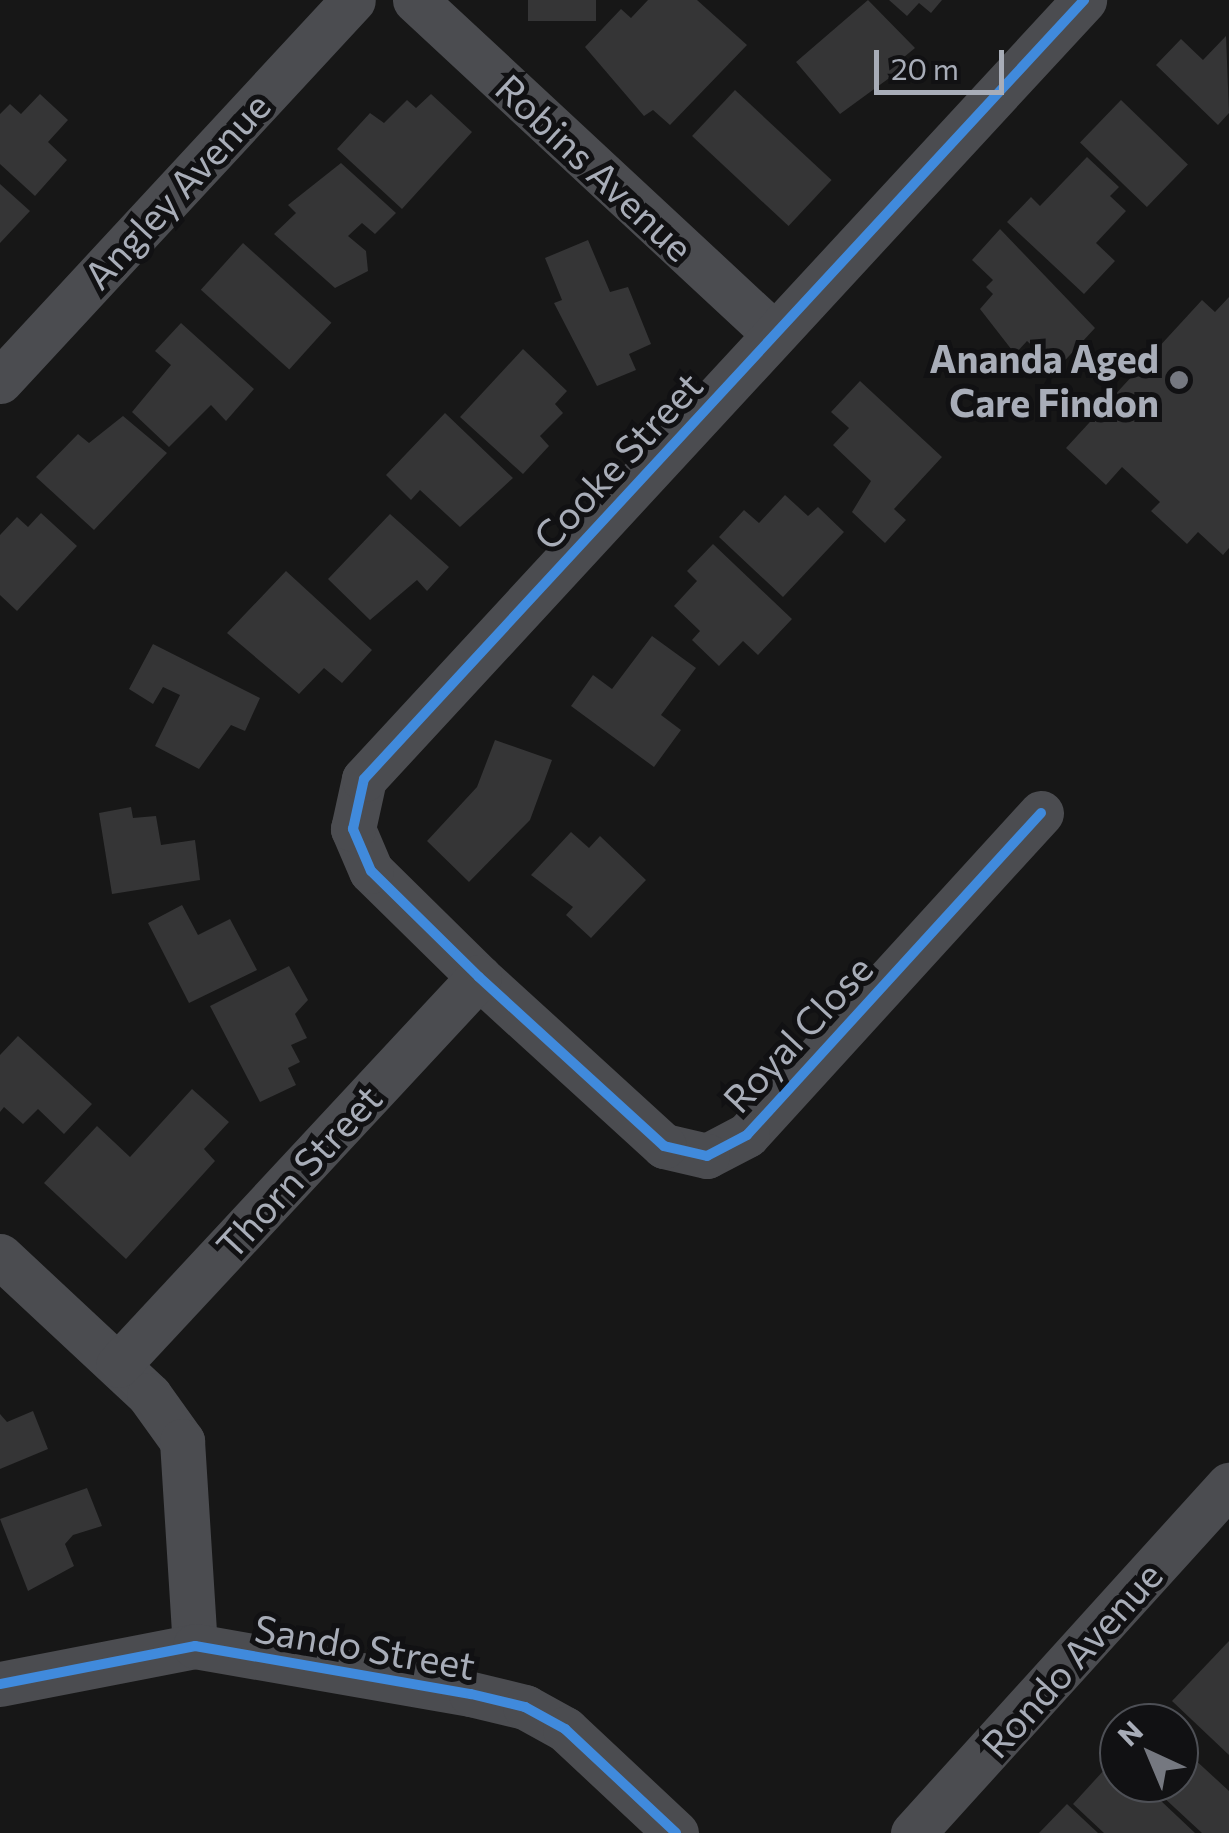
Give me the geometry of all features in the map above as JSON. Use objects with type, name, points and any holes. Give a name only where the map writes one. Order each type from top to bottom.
[{"type":"street","name":"Angley Avenue","points":[[0,381],[353,0]]},
{"type":"street","name":"Robins Avenue","points":[[416,0],[774,334]]},
{"type":"street","name":"Cooke Street","points":[[479,978],[371,871],[353,829],[364,779],[1084,0]]},
{"type":"street","name":"Royal Close","points":[[479,978],[664,1146],[707,1156],[747,1135],[1041,813]]},
{"type":"street","name":"Thorn Street","points":[[118,1365],[479,978]]},
{"type":"street","points":[[0,1256],[165,1412],[182,1441],[196,1646]]},
{"type":"street","name":"Rondo Avenue","points":[[913,1833],[1229,1485]]},
{"type":"street","name":"Sando Street","points":[[0,1684],[196,1646],[525,1707],[564,1730],[676,1833]]},
{"type":"building","points":[[528,0],[596,0],[596,21],[528,21]]},
{"type":"building","points":[[648,0],[697,0],[747,45],[670,125],[653,110],[644,116],[585,47],[621,9],[631,18]]},
{"type":"building","points":[[868,0],[915,48],[898,62],[903,68],[840,114],[796,62]]},
{"type":"building","points":[[889,0],[942,0],[931,13],[919,3],[907,16]]},
{"type":"building","points":[[1226,36],[1229,113],[1218,125],[1156,65],[1181,39],[1203,60]]},
{"type":"building","points":[[735,90],[832,180],[789,226],[692,136]]},
{"type":"building","points":[[40,94],[68,120],[48,142],[67,160],[35,196],[0,164],[0,114],[10,104],[21,114]]},
{"type":"building","points":[[431,94],[472,132],[402,209],[337,149],[370,113],[384,123],[407,100],[416,108]]},
{"type":"building","points":[[1121,100],[1188,165],[1147,207],[1080,142]]},
{"type":"building","points":[[1087,157],[1119,187],[1110,196],[1126,211],[1096,243],[1115,261],[1084,294],[1007,222],[1031,197],[1040,206]]},
{"type":"building","points":[[341,163],[396,213],[375,234],[362,223],[348,236],[366,251],[368,271],[335,288],[274,234],[296,213],[288,205]]},
{"type":"building","points":[[0,184],[30,211],[0,243]]},
{"type":"building","points":[[1000,229],[1095,328],[1057,369],[1027,341],[1015,354],[980,309],[993,294],[986,287],[993,280],[972,260]]},
{"type":"building","points":[[588,240],[610,292],[628,287],[651,344],[629,354],[636,370],[597,386],[554,303],[562,300],[545,258]]},
{"type":"building","points":[[243,243],[331,323],[289,369],[201,290]]},
{"type":"building","name":"Ananda Aged Care Findon","points":[[1229,297],[1229,548],[1223,555],[1198,532],[1187,544],[1151,511],[1160,502],[1122,467],[1106,485],[1066,448],[1202,300],[1215,312]]},
{"type":"building","points":[[181,323],[254,389],[226,421],[211,405],[169,447],[132,412],[171,365],[155,351]]},
{"type":"building","points":[[523,349],[567,391],[555,404],[563,413],[540,436],[549,446],[523,474],[460,417]]},
{"type":"building","points":[[860,381],[942,457],[894,509],[906,520],[885,543],[852,512],[871,481],[833,445],[849,428],[831,412]]},
{"type":"building","points":[[445,413],[513,478],[460,527],[420,490],[411,500],[386,475]]},
{"type":"building","points":[[123,416],[167,453],[94,530],[36,477],[78,434],[89,443]]},
{"type":"building","points":[[785,495],[808,516],[818,507],[844,532],[783,597],[719,537],[744,510],[759,523]]},
{"type":"building","points":[[41,513],[77,546],[17,611],[0,595],[0,535],[17,517],[28,527]]},
{"type":"building","points":[[390,514],[449,567],[427,591],[417,580],[370,620],[328,579]]},
{"type":"building","points":[[713,544],[792,619],[758,655],[743,641],[719,666],[692,640],[700,631],[674,606],[697,581],[687,571]]},
{"type":"building","points":[[286,571],[372,650],[342,683],[324,668],[299,694],[227,633]]},
{"type":"building","points":[[652,636],[696,668],[661,715],[681,730],[654,767],[571,706],[593,675],[612,689]]},
{"type":"building","points":[[153,644],[260,698],[245,731],[231,725],[199,769],[155,746],[180,695],[163,687],[153,704],[129,689]]},
{"type":"building","points":[[495,740],[552,760],[530,820],[469,882],[427,841],[477,787]]},
{"type":"building","points":[[131,807],[133,818],[156,816],[161,845],[195,840],[200,880],[112,894],[99,813]]},
{"type":"building","points":[[571,832],[589,848],[600,836],[646,880],[591,938],[566,915],[573,907],[531,875]]},
{"type":"building","points":[[182,905],[198,935],[230,919],[257,970],[189,1003],[148,923]]},
{"type":"building","points":[[289,966],[308,1000],[295,1014],[307,1038],[291,1045],[300,1062],[288,1068],[296,1085],[260,1102],[210,1006]]},
{"type":"building","points":[[18,1036],[92,1104],[64,1134],[38,1109],[23,1124],[4,1107],[0,1112],[0,1055]]},
{"type":"building","points":[[192,1089],[229,1122],[204,1149],[215,1161],[126,1259],[44,1183],[97,1126],[130,1157]]},
{"type":"building","points":[[33,1411],[48,1449],[0,1469],[0,1414],[7,1422]]},
{"type":"building","points":[[87,1488],[102,1526],[73,1535],[65,1544],[74,1566],[28,1591],[0,1519]]},
{"type":"building","points":[[1229,1641],[1229,1755],[1199,1727],[1199,1703],[1172,1701]]},
{"type":"building","points":[[1199,1763],[1229,1791],[1229,1833],[1202,1833],[1170,1803],[1199,1803]]},
{"type":"building","points":[[1099,1776],[1099,1803],[1163,1803],[1195,1833],[1104,1833],[1073,1804]]},
{"type":"building","points":[[1067,1804],[1098,1833],[1039,1833]]},
{"type":"cycle path","points":[[1041,813],[747,1135],[707,1156],[664,1146],[479,977],[371,871],[353,829],[364,779],[1084,0]]},
{"type":"cycle path","points":[[0,1684],[195,1646],[471,1694],[525,1707],[565,1729],[676,1833]]},
{"type":"place","name":"Ananda Aged Care Findon","points":[[1179,380]]}]
